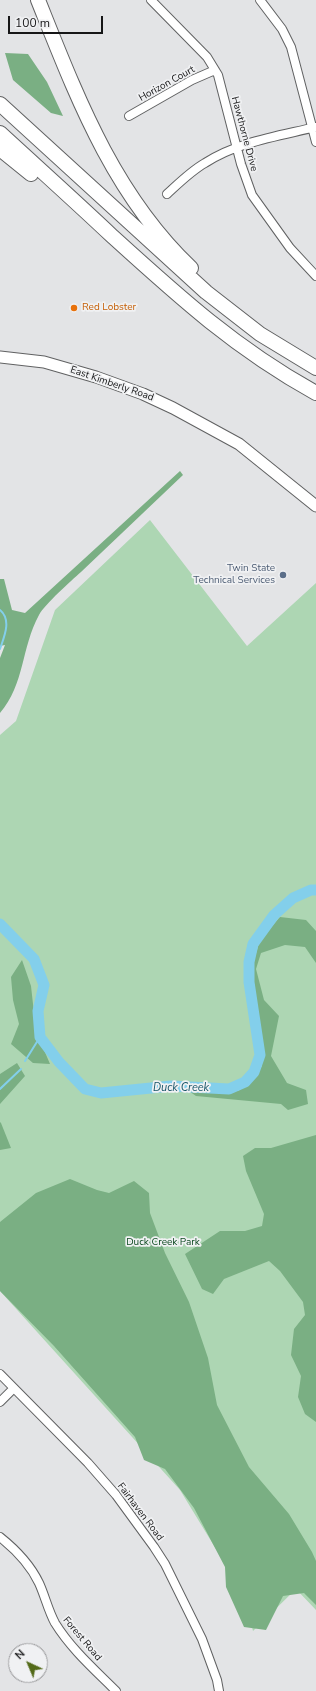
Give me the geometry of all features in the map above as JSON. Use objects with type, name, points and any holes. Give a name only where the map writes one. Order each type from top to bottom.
[{"type":"highway","points":[[38,0],[87,119],[114,171],[130,197],[187,265],[218,293],[230,311]]},
{"type":"highway","points":[[0,104],[206,292],[260,334],[316,368]]},
{"type":"highway","points":[[0,133],[164,284],[213,325],[267,364],[316,393]]},
{"type":"highway","points":[[0,148],[73,210],[89,215]]},
{"type":"main road","name":"East Kimberly Road","points":[[0,357],[44,362],[96,377],[143,394],[204,424],[239,444],[316,506]]},
{"type":"street","name":"Hawthorne Drive","points":[[151,0],[207,58],[218,75],[237,147],[252,195],[267,218],[290,248],[316,276]]},
{"type":"street","points":[[260,0],[282,29],[291,47],[314,128],[316,142]]},
{"type":"street","name":"Horizon Court","points":[[129,116],[192,80],[215,70]]},
{"type":"street","points":[[167,194],[193,170],[237,147],[314,128]]},
{"type":"street","name":"Fairhaven Road","points":[[0,1374],[13,1389],[88,1463],[116,1495],[154,1547],[165,1564],[202,1639],[217,1680],[219,1691]]},
{"type":"street","points":[[0,1402],[13,1389]]},
{"type":"street","name":"Forest Road","points":[[0,1537],[23,1560],[38,1582],[48,1609],[61,1632],[81,1656],[116,1691]]},
{"type":"green space","points":[[5,53],[28,54],[47,82],[63,116],[51,113],[13,80]]},
{"type":"green space","points":[[180,471],[183,475],[58,593],[42,610],[33,627],[19,678],[8,702],[0,713],[0,658],[5,645],[0,646],[0,579],[4,579],[12,610],[25,613]]},
{"type":"green space","name":"Duck Creek Park","points":[[150,520],[247,646],[316,583],[316,1610],[296,1589],[253,1631],[244,1595],[180,1490],[0,1291],[0,735],[16,721],[55,610]]},
{"type":"green space","points":[[280,917],[306,920],[316,931],[316,963],[305,947],[285,945],[261,953],[256,969],[264,1000],[279,1016],[271,1056],[287,1083],[306,1090],[308,1104],[288,1110],[281,1104],[196,1096],[186,1089],[238,1091],[251,1082],[262,1066],[262,1041],[251,970],[260,940]]},
{"type":"green space","points":[[22,960],[31,986],[36,1031],[50,1064],[33,1063],[11,1044],[19,1024],[13,1000],[11,977]]},
{"type":"green space","points":[[17,1063],[25,1076],[0,1104],[0,1074]]},
{"type":"green space","points":[[0,1122],[1,1123],[11,1148],[0,1150]]},
{"type":"green space","points":[[316,1135],[316,1422],[305,1414],[298,1397],[301,1376],[291,1355],[294,1329],[305,1315],[303,1302],[280,1271],[269,1261],[224,1279],[213,1294],[202,1289],[185,1254],[220,1231],[245,1231],[262,1226],[264,1214],[246,1171],[243,1156],[255,1148],[271,1148]]},
{"type":"green space","points":[[70,1179],[97,1190],[109,1193],[134,1181],[149,1193],[150,1213],[165,1253],[189,1302],[208,1358],[217,1405],[249,1467],[289,1514],[312,1552],[316,1561],[316,1605],[304,1593],[283,1596],[266,1630],[244,1627],[226,1587],[225,1567],[194,1508],[165,1469],[144,1460],[135,1437],[54,1346],[0,1291],[0,1222],[36,1193]]},
{"type":"waterway","points":[[0,610],[6,619],[6,629],[0,649]]},
{"type":"waterway","name":"Duck Creek","points":[[0,924],[34,959],[44,985],[38,1011],[40,1037],[59,1062],[85,1089],[101,1093],[171,1086],[229,1089],[245,1082],[254,1072],[260,1055],[249,982],[249,962],[253,944],[274,915],[293,898],[311,890],[316,890]]},
{"type":"waterway","points":[[25,1061],[40,1037]]},
{"type":"waterway","points":[[0,1089],[21,1069]]},
{"type":"place","name":"Red Lobster","points":[[74,308]]},
{"type":"place","name":"Twin State Technical Services","points":[[283,575]]}]
